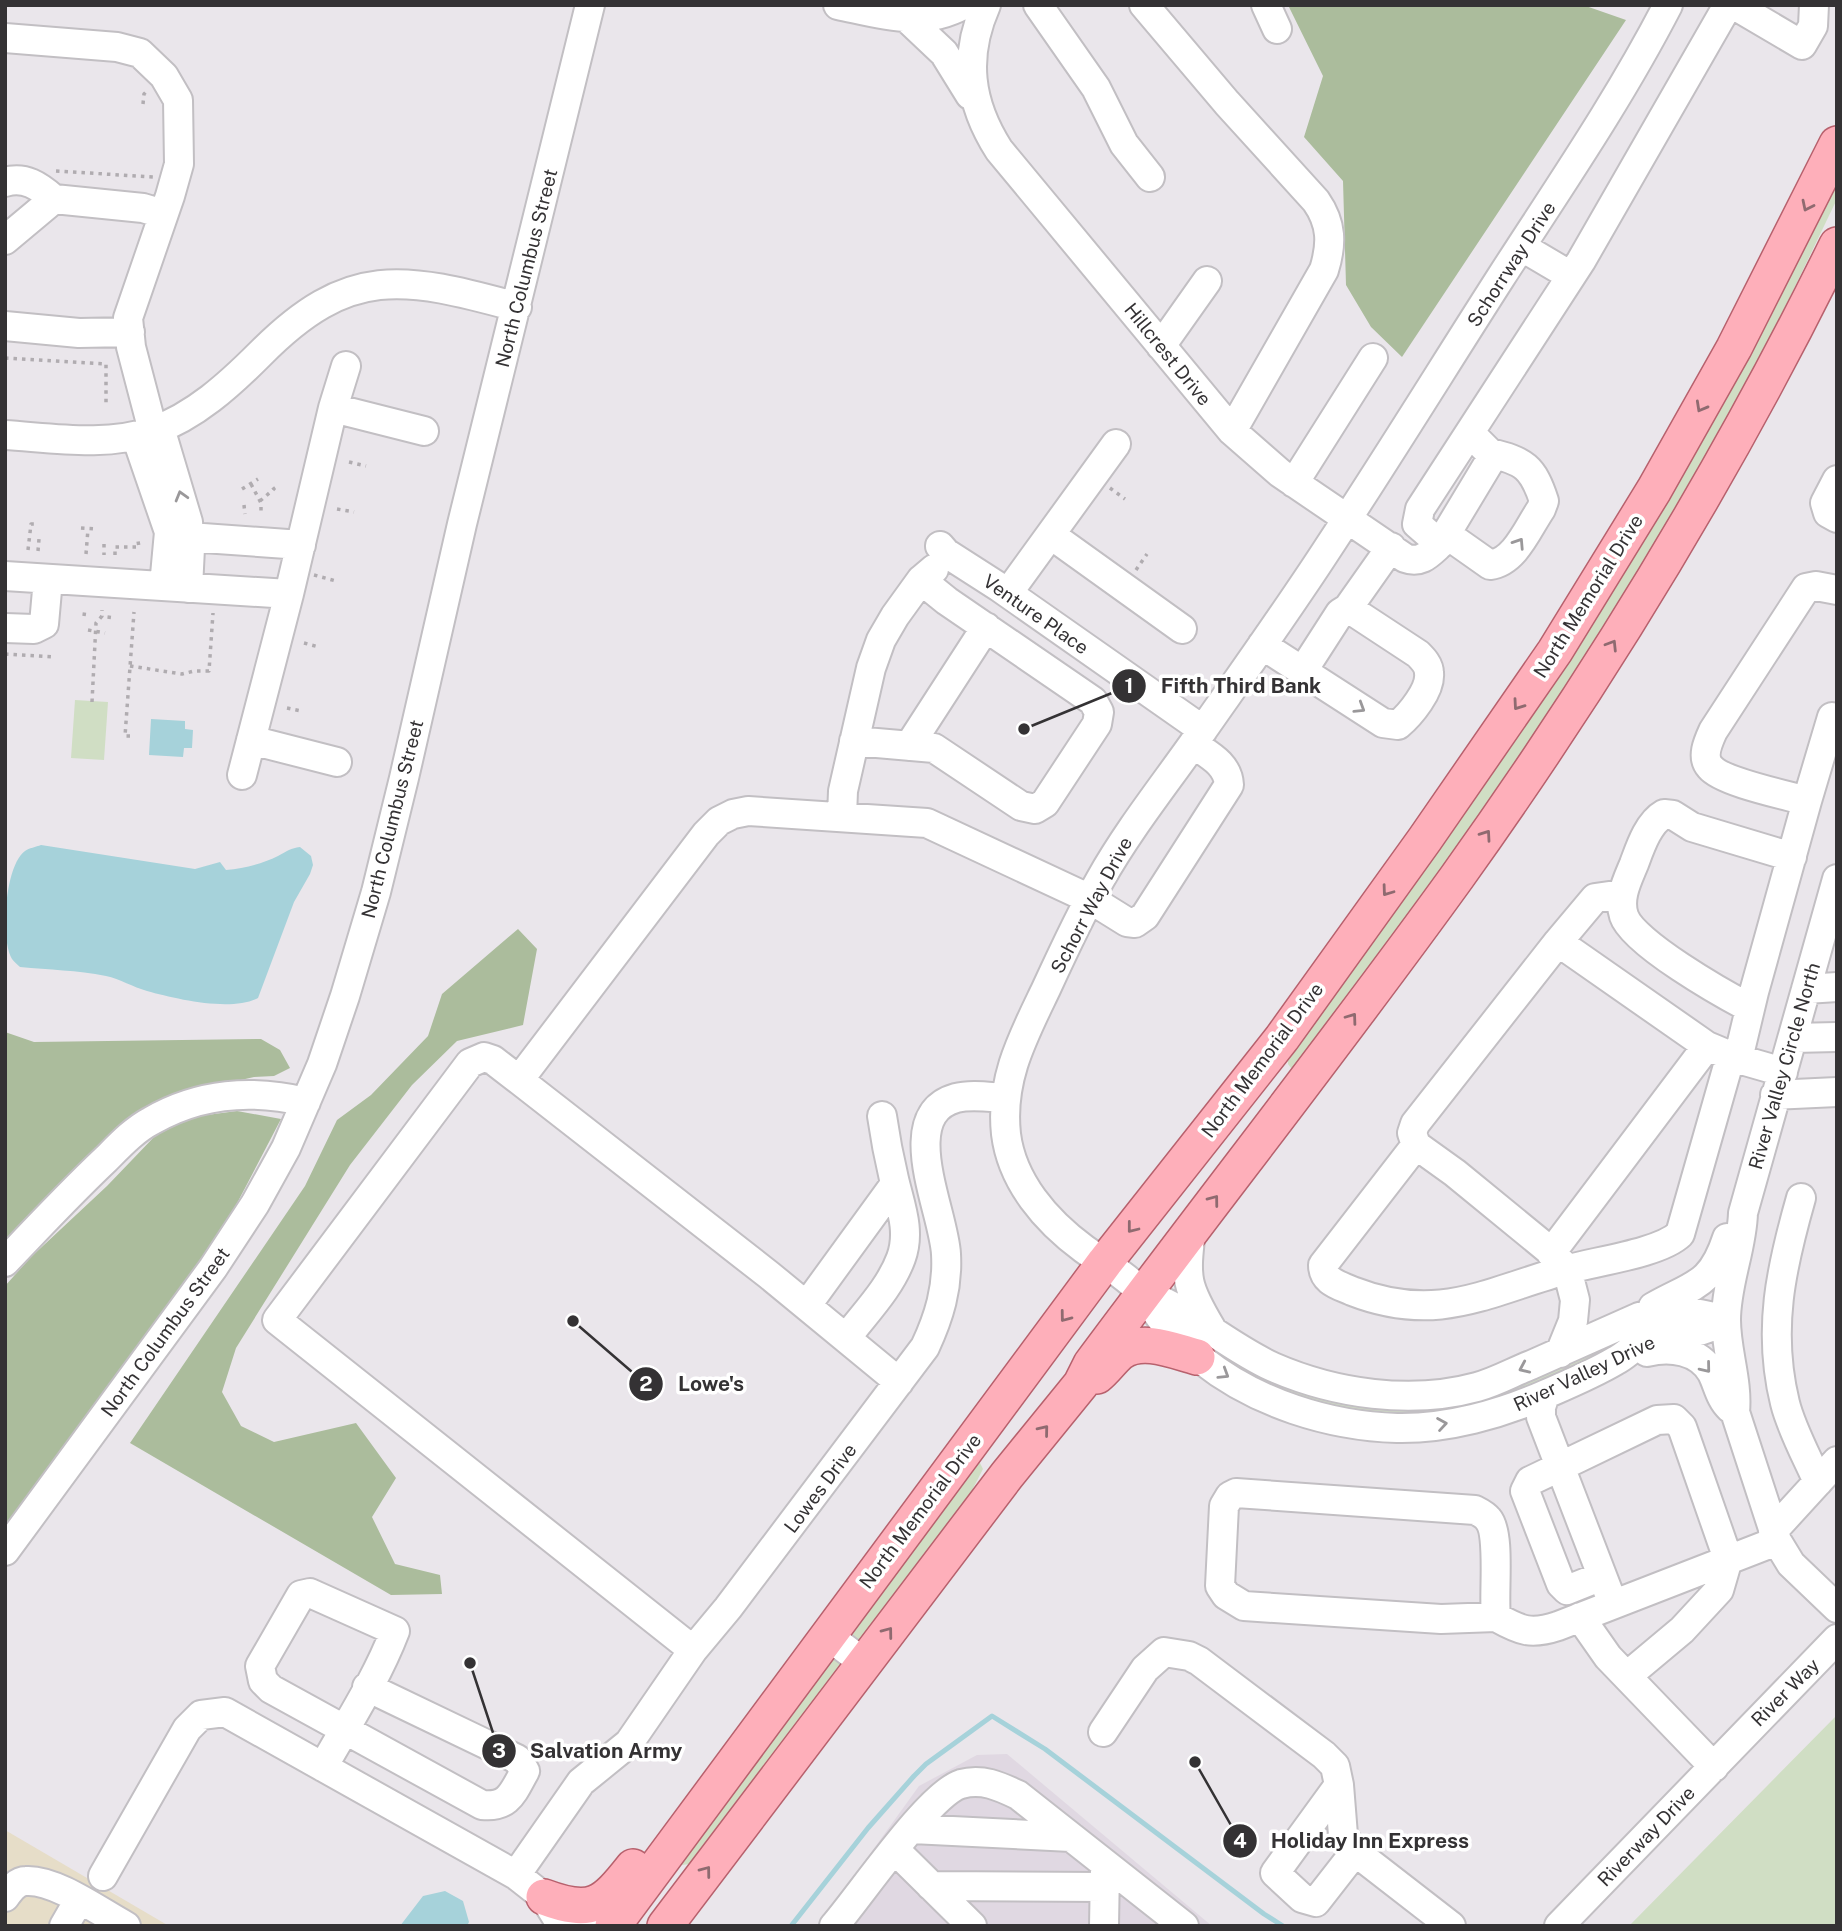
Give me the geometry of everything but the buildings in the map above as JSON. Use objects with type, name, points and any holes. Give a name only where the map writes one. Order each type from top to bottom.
[{"type":"main road","name":"North Memorial Drive","points":[[612,1926],[1105,1262],[1282,1038],[1425,839],[1555,651],[1654,490],[1734,348],[1837,144]]},
{"type":"main road","points":[[665,1926],[1007,1475],[1082,1384],[1091,1364],[1143,1293],[1456,878],[1593,675],[1733,443],[1837,245]]},
{"type":"main road","points":[[1082,1384],[1100,1374],[1124,1350],[1204,1343]]},
{"type":"main road","points":[[557,1909],[592,1905],[613,1893],[732,1739],[791,1685]]},
{"type":"street","name":"North Columbus Street","points":[[5,1551],[213,1268],[255,1204],[286,1148],[322,1064],[376,892],[465,512],[590,5]]},
{"type":"street","points":[[838,5],[915,19],[940,14],[963,5]]},
{"type":"street","name":"Hillcrest Drive","points":[[976,105],[972,76],[973,50],[976,32],[986,5]]},
{"type":"street","points":[[1038,5],[1096,88],[1120,138],[1150,177]]},
{"type":"street","points":[[1144,5],[1227,103],[1316,201],[1325,214],[1329,228],[1329,253],[1324,270],[1232,431]]},
{"type":"street","name":"Schorrway Drive","points":[[1348,518],[1634,70],[1668,5]]},
{"type":"street","points":[[1490,453],[1517,460],[1532,474],[1544,501],[1509,558],[1498,565],[1490,565],[1417,524],[1420,509],[1571,276],[1728,5]]},
{"type":"street","points":[[1734,5],[1802,45],[1813,26],[1814,5]]},
{"type":"street","name":"Hillcrest Drive","points":[[915,19],[944,53],[976,105],[999,150],[1232,431],[1294,483],[1398,553]]},
{"type":"street","points":[[5,38],[117,47],[141,53],[164,76],[178,100],[178,164],[128,318],[170,532],[179,540],[188,588]]},
{"type":"street","points":[[5,182],[25,180],[54,199],[143,208],[163,214]]},
{"type":"street","points":[[5,240],[54,199]]},
{"type":"street","points":[[1522,247],[1571,276]]},
{"type":"street","points":[[1161,346],[1207,281]]},
{"type":"street","points":[[5,435],[94,440],[150,431],[216,396],[283,331],[312,309],[358,288],[391,282],[429,285],[517,307]]},
{"type":"street","points":[[5,326],[79,332],[130,332]]},
{"type":"street","points":[[1294,483],[1373,358]]},
{"type":"street","points":[[242,775],[333,408],[346,366]]},
{"type":"street","points":[[333,408],[424,431]]},
{"type":"street","points":[[1302,671],[1340,613],[1348,608],[1398,553],[1414,561],[1425,558],[1443,539],[1490,461],[1490,453],[1483,443],[1469,434]]},
{"type":"street","points":[[1008,593],[1116,444]]},
{"type":"street","points":[[1837,480],[1825,503],[1828,513],[1837,518]]},
{"type":"street","name":"Schorr Way Drive","points":[[1143,1293],[1056,1225],[1022,1183],[1011,1160],[1004,1098],[1018,1051],[1090,899],[1128,835],[1348,518]]},
{"type":"street","points":[[1051,535],[1182,629]]},
{"type":"street","points":[[179,540],[301,545]]},
{"type":"street","name":"Venture Place","points":[[921,580],[946,552],[1008,593],[1198,737],[1228,775],[1228,785],[1145,916],[1135,923],[1127,922],[1090,899]]},
{"type":"street","points":[[5,576],[289,594]]},
{"type":"street","points":[[5,628],[34,629],[44,624],[48,579]]},
{"type":"street","points":[[842,816],[843,791],[854,741],[871,668],[881,640],[921,580],[947,601],[1093,701],[1100,718],[1045,803],[1035,809],[1021,806],[934,748],[854,741]]},
{"type":"street","points":[[1807,801],[1726,778],[1709,767],[1707,745],[1713,731],[1806,588],[1816,586],[1837,590]]},
{"type":"street","points":[[1262,645],[1383,723],[1398,725],[1426,689],[1429,672],[1426,662],[1348,608]]},
{"type":"street","points":[[909,746],[986,627]]},
{"type":"street","points":[[1559,1261],[1725,1054],[1750,1008],[1807,801],[1835,713]]},
{"type":"street","points":[[251,740],[337,762]]},
{"type":"street","points":[[519,1080],[706,834],[719,821],[733,814],[748,811],[927,823],[1090,899]]},
{"type":"street","points":[[1750,1008],[1700,981],[1641,937],[1624,919],[1621,903],[1623,894],[1640,850],[1657,818],[1664,814],[1692,827],[1792,857]]},
{"type":"street","name":"River Valley Circle North","points":[[1735,1412],[1737,1394],[1728,1350],[1726,1320],[1743,1213],[1836,882]]},
{"type":"street","points":[[1613,1329],[1600,1325],[1575,1300],[1559,1261],[1455,1173],[1416,1145],[1412,1133],[1415,1124],[1595,898],[1623,894]]},
{"type":"street","points":[[1558,942],[1725,1054],[1779,1084],[1837,1092]]},
{"type":"street","points":[[1806,989],[1837,987]]},
{"type":"street","points":[[1793,1038],[1837,1037]]},
{"type":"street","points":[[1416,1145],[1323,1265],[1326,1278],[1333,1283],[1386,1302],[1420,1306],[1451,1305],[1482,1298],[1559,1261],[1662,1246],[1680,1234],[1725,1054]]},
{"type":"street","points":[[693,1650],[277,1320],[470,1063],[484,1056],[493,1060],[807,1305],[899,1382]]},
{"type":"street","points":[[5,1262],[90,1173],[150,1121],[174,1109],[226,1095],[278,1095],[306,1102]]},
{"type":"street","name":"Lowes Drive","points":[[516,1875],[581,1782],[629,1743],[693,1650],[728,1608],[925,1347],[935,1326],[947,1276],[943,1232],[925,1149],[926,1127],[937,1107],[955,1098],[1004,1098]]},
{"type":"street","points":[[847,1337],[890,1281],[905,1241],[905,1224],[882,1116]]},
{"type":"street","points":[[807,1305],[895,1184]]},
{"type":"street","points":[[1801,1198],[1780,1281],[1775,1335],[1785,1404],[1818,1482]]},
{"type":"street","name":"River Valley Circle North","points":[[1639,1317],[1656,1305],[1691,1289],[1712,1272],[1729,1226],[1743,1213]]},
{"type":"street","name":"River Valley Drive","points":[[1191,1231],[1186,1269],[1197,1305],[1204,1343],[1255,1392],[1287,1406],[1335,1419],[1399,1428],[1436,1425],[1511,1408],[1621,1359],[1636,1345],[1652,1338],[1699,1332],[1726,1320]]},
{"type":"street","name":"River Valley Drive","points":[[1143,1293],[1158,1317],[1190,1347],[1204,1343],[1241,1350],[1294,1375],[1338,1388],[1411,1396],[1477,1387],[1639,1317],[1673,1310],[1726,1320]]},
{"type":"street","points":[[1560,1353],[1573,1321],[1575,1300]]},
{"type":"street","points":[[1621,1359],[1655,1350],[1673,1350],[1689,1353],[1711,1370],[1724,1402],[1735,1412],[1775,1536],[1791,1564],[1837,1608]]},
{"type":"street","points":[[1545,1395],[1541,1418],[1613,1603]]},
{"type":"street","points":[[1511,1408],[1524,1415],[1532,1425],[1546,1458],[1559,1468]]},
{"type":"street","points":[[1602,1576],[1567,1590],[1561,1584],[1525,1491],[1530,1482],[1559,1468],[1670,1424],[1728,1559],[1719,1590],[1682,1630],[1627,1676]]},
{"type":"street","points":[[1496,1617],[1495,1533],[1488,1518],[1475,1510],[1236,1493],[1230,1496],[1224,1506],[1220,1586],[1226,1595],[1244,1606],[1441,1619],[1496,1617],[1520,1630],[1541,1632],[1728,1559],[1775,1536],[1837,1461]]},
{"type":"street","points":[[323,1767],[344,1729],[367,1687],[388,1651],[395,1631],[310,1593],[300,1595],[260,1666],[263,1681],[271,1689],[344,1729],[482,1805],[496,1807],[507,1801],[525,1771],[517,1759],[367,1687]]},
{"type":"street","points":[[1580,1617],[1608,1657],[1714,1767]]},
{"type":"street","points":[[827,1635],[864,1663]]},
{"type":"street","name":"River Way","points":[[1733,1745],[1837,1640]]},
{"type":"street","points":[[1103,1732],[1145,1669],[1164,1652],[1189,1656],[1324,1755],[1335,1766],[1343,1835],[1355,1852],[1451,1926]]},
{"type":"street","points":[[103,1876],[187,1729],[201,1715],[225,1712],[516,1875],[557,1909],[593,1926]]},
{"type":"street","name":"Riverway Drive","points":[[1559,1926],[1733,1745]]},
{"type":"street","points":[[835,1926],[944,1792],[974,1782],[996,1784],[1018,1795],[1072,1838],[1105,1875],[1184,1926]]},
{"type":"street","points":[[1339,1785],[1275,1873],[1302,1898],[1316,1902],[1355,1852]]},
{"type":"street","points":[[904,1839],[1072,1838]]},
{"type":"street","points":[[904,1839],[931,1886],[972,1926]]},
{"type":"street","points":[[931,1886],[1105,1875]]},
{"type":"street","points":[[1104,1926],[1105,1875]]},
{"type":"street","points":[[5,1897],[10,1889],[23,1881],[41,1882],[126,1926]]},
{"type":"street","points":[[64,1926],[79,1900]]},
{"type":"path","points":[[144,104],[144,94],[153,86]]},
{"type":"path","points":[[50,170],[163,178]]},
{"type":"path","points":[[5,358],[106,364],[106,405]]},
{"type":"path","points":[[349,462],[366,466]]},
{"type":"path","points":[[242,489],[258,479]]},
{"type":"path","points":[[251,484],[260,500],[261,514]]},
{"type":"path","points":[[260,500],[274,489],[271,485]]},
{"type":"path","points":[[1115,492],[1125,499]]},
{"type":"path","points":[[244,505],[245,514]]},
{"type":"path","points":[[337,509],[354,512]]},
{"type":"path","points":[[28,550],[31,524],[35,524]]},
{"type":"path","points":[[81,528],[97,529]]},
{"type":"path","points":[[86,554],[88,528]]},
{"type":"path","points":[[38,551],[39,539]]},
{"type":"path","points":[[115,555],[115,547],[139,547],[138,541]]},
{"type":"path","points":[[104,544],[104,555]]},
{"type":"path","points":[[1139,565],[1147,555]]},
{"type":"path","points":[[130,666],[182,674],[209,671],[212,632],[188,588]]},
{"type":"path","points":[[84,616],[85,609]]},
{"type":"path","points":[[92,702],[96,623],[102,616],[102,610]]},
{"type":"path","points":[[109,619],[110,611]]},
{"type":"path","points":[[130,736],[125,736],[134,612]]},
{"type":"path","points":[[88,630],[105,632]]},
{"type":"path","points":[[212,632],[219,632]]},
{"type":"path","points":[[303,643],[319,647]]},
{"type":"path","points":[[5,654],[54,657]]},
{"type":"path","points":[[287,708],[301,712]]},
{"type":"shaded area","points":[[1007,1754],[1212,1926],[818,1926],[919,1786],[977,1755]]},
{"type":"shaded area","points":[[5,1830],[169,1926],[5,1926]]},
{"type":"green space","points":[[1288,5],[1583,5],[1626,20],[1402,357],[1371,327],[1346,285],[1343,181],[1304,137],[1323,76]]},
{"type":"green space","points":[[1837,169],[1837,199],[1765,349],[1708,456],[1622,601],[1531,743],[1441,875],[1296,1068],[1291,1068],[1288,1061],[1417,875]]},
{"type":"green space","points":[[75,700],[108,702],[104,760],[71,758]]},
{"type":"green space","points":[[518,929],[537,949],[523,1025],[457,1041],[412,1085],[350,1165],[236,1348],[222,1392],[241,1426],[274,1442],[356,1423],[396,1478],[372,1517],[395,1564],[440,1575],[442,1594],[391,1595],[130,1443],[305,1186],[337,1120],[371,1095],[428,1036],[442,994]]},
{"type":"green space","points":[[5,1032],[34,1042],[261,1039],[280,1050],[290,1068],[274,1076],[254,1077],[197,1090],[5,1254]]},
{"type":"green space","points":[[237,1111],[281,1119],[210,1255],[5,1528],[5,1286],[30,1258],[107,1186],[155,1136],[192,1117]]},
{"type":"green space","points":[[1665,1318],[1665,1327],[1517,1395],[1464,1409],[1407,1415],[1341,1411],[1285,1395],[1203,1348],[1209,1340],[1407,1406]]},
{"type":"green space","points":[[976,1463],[980,1463],[983,1469],[964,1506],[864,1638],[858,1641],[849,1636],[850,1629]]},
{"type":"green space","points":[[826,1658],[840,1658],[842,1665],[690,1864],[676,1863]]},
{"type":"green space","points":[[1837,1715],[1837,1926],[1629,1926]]},
{"type":"water","points":[[151,719],[185,721],[185,729],[193,730],[192,748],[184,748],[183,757],[149,755]]},
{"type":"water","points":[[41,845],[195,869],[220,862],[226,870],[272,859],[300,847],[311,856],[313,865],[294,902],[258,998],[247,1002],[219,1004],[159,994],[106,976],[20,967],[12,959],[8,949],[6,903],[18,859],[27,850]]},
{"type":"water","points":[[445,1891],[463,1901],[469,1922],[467,1926],[400,1926],[423,1896]]},
{"type":"waterway","points":[[791,1926],[868,1828],[914,1776],[926,1764],[992,1716],[1045,1749],[1283,1926]]},
{"type":"place","name":"Fifth Third Bank","points":[[1024,729]]},
{"type":"place","name":"Lowe's","points":[[573,1321]]},
{"type":"place","name":"Salvation Army","points":[[470,1663]]},
{"type":"place","name":"Holiday Inn Express","points":[[1195,1762]]}]
